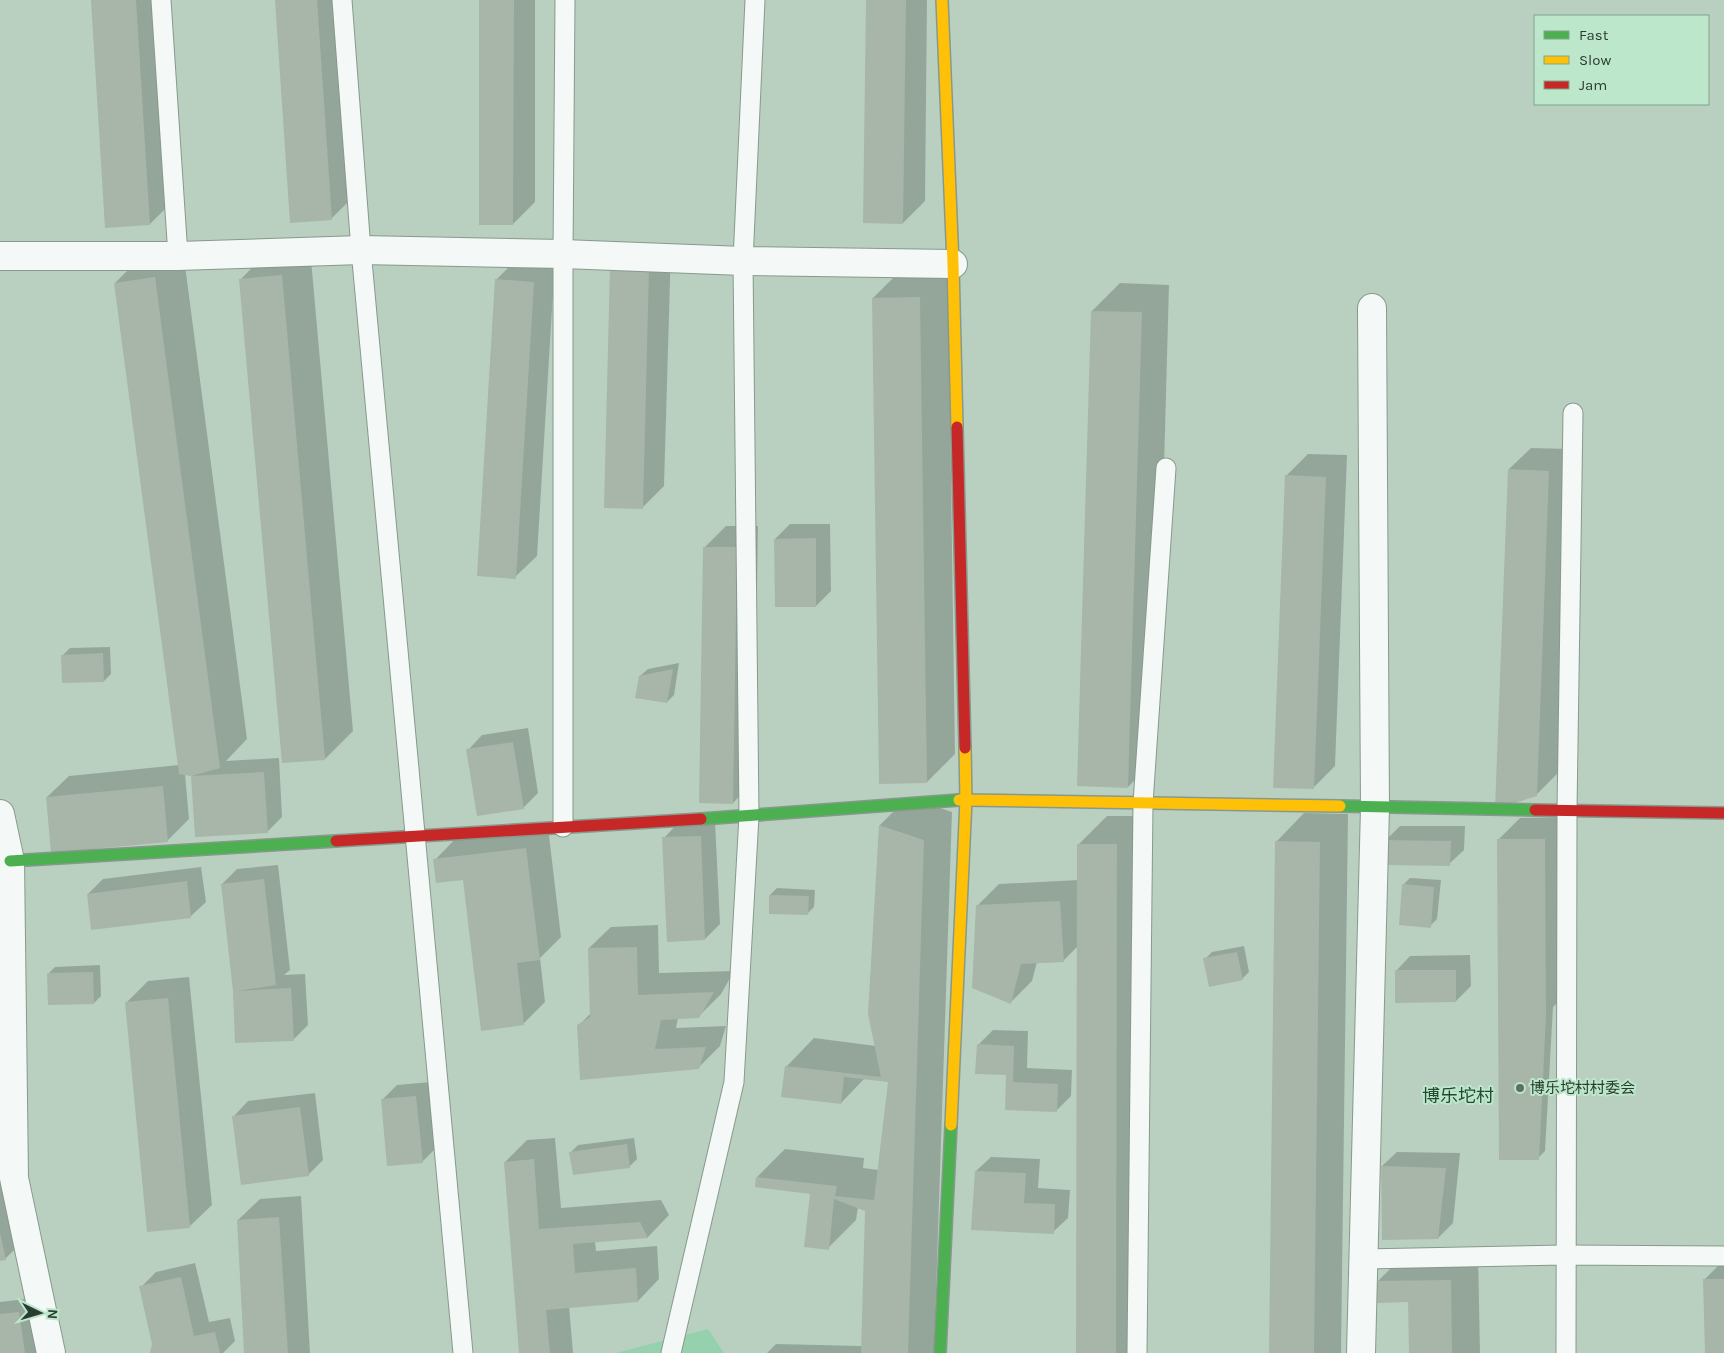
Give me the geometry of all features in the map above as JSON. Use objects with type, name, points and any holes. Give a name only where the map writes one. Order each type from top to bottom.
[{"type":"street","points":[[940,1353],[966,800],[953,264],[942,0]]},
{"type":"street","points":[[0,256],[178,256],[361,250],[563,254],[743,261],[953,264]]},
{"type":"street","points":[[1361,1353],[1374,807],[1372,308]]},
{"type":"street","points":[[10,861],[563,828],[966,800],[1724,812]]},
{"type":"street","points":[[0,814],[10,861],[7,1179],[51,1353]]},
{"type":"lane","points":[[161,0],[178,256]]},
{"type":"lane","points":[[342,0],[361,250],[463,1353]]},
{"type":"lane","points":[[563,828],[565,0]]},
{"type":"lane","points":[[671,1353],[734,1082],[749,816],[743,261],[755,0]]},
{"type":"lane","points":[[1566,1353],[1566,810],[1573,413]]},
{"type":"lane","points":[[1137,1353],[1143,803],[1166,468]]},
{"type":"lane","points":[[1364,1259],[1565,1255],[1724,1256]]},
{"type":"green space","points":[[708,1329],[724,1353],[616,1353]]},
{"type":"building","points":[[91,0],[136,0],[150,225],[105,228]]},
{"type":"building","points":[[275,0],[317,0],[332,220],[290,223]]},
{"type":"building","points":[[479,0],[514,0],[513,225],[479,225]]},
{"type":"building","points":[[866,0],[906,0],[903,224],[863,223]]},
{"type":"building","points":[[610,267],[649,268],[643,509],[604,508]]},
{"type":"building","points":[[282,275],[325,760],[282,763],[239,279]]},
{"type":"building","points":[[155,277],[220,768],[191,776],[179,774],[114,283]]},
{"type":"building","points":[[495,279],[534,282],[516,579],[477,576]]},
{"type":"building","points":[[920,297],[927,783],[879,784],[872,298]]},
{"type":"building","points":[[1091,311],[1142,312],[1128,788],[1077,786]]},
{"type":"building","points":[[1508,469],[1549,471],[1537,796],[1495,809]]},
{"type":"building","points":[[1285,475],[1326,477],[1314,789],[1273,788]]},
{"type":"building","points":[[816,538],[816,607],[775,607],[774,539]]},
{"type":"building","points":[[703,547],[737,547],[733,804],[699,803]]},
{"type":"building","points":[[103,653],[104,682],[62,683],[61,655]]},
{"type":"building","points":[[673,669],[667,703],[635,698],[639,676]]},
{"type":"building","points":[[513,742],[524,809],[477,816],[466,749]]},
{"type":"building","points":[[264,772],[268,833],[195,837],[191,776]]},
{"type":"building","points":[[163,786],[168,842],[51,853],[46,797]]},
{"type":"building","points":[[879,825],[924,840],[908,1353],[861,1353],[865,1211],[834,1199],[829,1250],[804,1247],[810,1194],[755,1187],[756,1177],[837,1186],[835,1196],[874,1200],[888,1082],[844,1077],[841,1104],[781,1097],[785,1066],[881,1077],[868,1014]]},
{"type":"building","points":[[701,836],[705,940],[667,942],[662,837]]},
{"type":"building","points":[[1497,839],[1545,839],[1546,1016],[1539,1160],[1499,1160]]},
{"type":"building","points":[[1384,840],[1451,841],[1450,866],[1384,865]]},
{"type":"building","points":[[1275,841],[1320,842],[1314,1353],[1269,1353]]},
{"type":"building","points":[[1077,844],[1117,844],[1116,1353],[1076,1353]]},
{"type":"building","points":[[526,848],[540,960],[517,963],[524,1025],[481,1031],[463,880],[436,883],[433,859]]},
{"type":"building","points":[[264,879],[276,985],[237,991],[291,988],[294,1041],[235,1043],[233,991],[221,884]]},
{"type":"building","points":[[187,881],[191,918],[91,930],[87,894]]},
{"type":"building","points":[[1402,884],[1434,887],[1431,928],[1399,925]]},
{"type":"building","points":[[769,895],[809,896],[808,915],[769,914]]},
{"type":"building","points":[[1060,901],[1064,962],[1021,964],[1011,1004],[972,988],[976,905]]},
{"type":"building","points":[[637,947],[638,995],[714,992],[699,1018],[661,1020],[655,1049],[706,1047],[699,1069],[580,1080],[577,1025],[590,1017],[588,948]]},
{"type":"building","points":[[1237,952],[1243,980],[1209,987],[1203,958]]},
{"type":"building","points":[[1395,970],[1456,970],[1456,1002],[1395,1003]]},
{"type":"building","points":[[93,972],[94,1004],[48,1005],[47,973]]},
{"type":"building","points":[[168,998],[190,1228],[147,1232],[125,1002]]},
{"type":"building","points":[[977,1044],[1014,1046],[1013,1082],[1058,1084],[1057,1112],[1005,1110],[1006,1075],[975,1074]]},
{"type":"building","points":[[416,1096],[423,1163],[387,1166],[381,1099]]},
{"type":"building","points":[[300,1107],[309,1176],[241,1185],[232,1116]]},
{"type":"building","points":[[627,1144],[630,1168],[573,1175],[569,1152]]},
{"type":"building","points":[[534,1159],[539,1229],[640,1222],[648,1238],[573,1244],[575,1273],[636,1268],[638,1302],[546,1310],[550,1353],[519,1353],[504,1162]]},
{"type":"building","points":[[1381,1166],[1446,1168],[1438,1239],[1382,1240]]},
{"type":"building","points":[[975,1171],[1026,1173],[1024,1203],[1055,1204],[1054,1234],[971,1230]]},
{"type":"building","points":[[279,1217],[288,1353],[244,1353],[237,1220]]},
{"type":"building","points":[[0,1233],[6,1260],[0,1261]]},
{"type":"building","points":[[181,1277],[194,1336],[215,1332],[220,1353],[150,1353],[152,1344],[139,1286]]},
{"type":"building","points":[[1703,1279],[1724,1279],[1724,1353],[1705,1353]]},
{"type":"building","points":[[1451,1280],[1452,1353],[1409,1353],[1408,1302],[1377,1303],[1377,1281]]},
{"type":"building","points":[[19,1312],[25,1353],[0,1353],[0,1314]]},
{"type":"traffic: fast","points":[[701,819],[959,800]]},
{"type":"traffic: fast","points":[[1340,806],[1535,810]]},
{"type":"traffic: fast","points":[[10,861],[336,841]]},
{"type":"traffic: fast","points":[[940,1353],[951,1125]]},
{"type":"traffic: slow","points":[[942,0],[953,264],[957,427]]},
{"type":"traffic: slow","points":[[965,748],[966,800],[1340,806]]},
{"type":"traffic: slow","points":[[951,1125],[966,800],[959,800]]},
{"type":"traffic: jam","points":[[957,427],[965,748]]},
{"type":"traffic: jam","points":[[1535,810],[1724,813]]},
{"type":"traffic: jam","points":[[336,841],[701,819]]},
{"type":"place","name":"博乐坨村村委会","points":[[1520,1088]]},
{"type":"district","name":"博乐坨村","points":[[1458,1096]]}]
